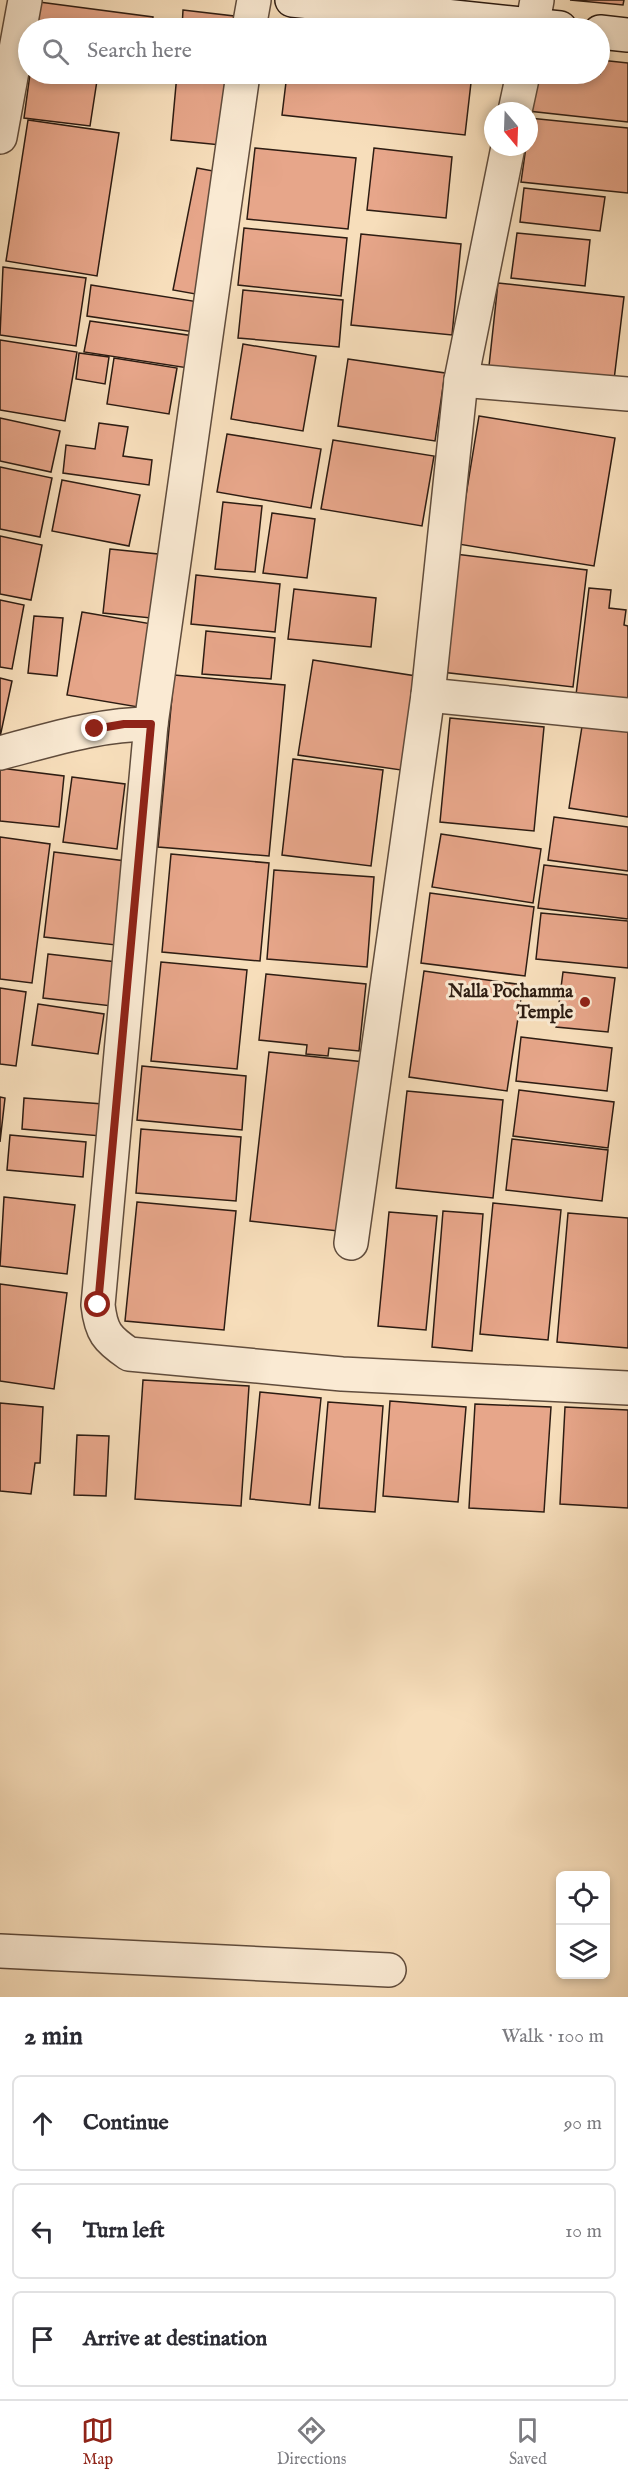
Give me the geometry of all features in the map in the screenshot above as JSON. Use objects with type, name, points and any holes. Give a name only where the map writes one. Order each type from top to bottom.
[{"type":"street","points":[[22,18],[25,0]]},
{"type":"street","points":[[251,18],[254,0]]},
{"type":"street","points":[[292,0],[505,18]]},
{"type":"street","points":[[610,33],[628,35]]},
{"type":"street","points":[[0,137],[18,38]]},
{"type":"street","points":[[242,84],[151,724],[98,1305],[100,1326],[113,1344],[129,1354],[342,1374],[628,1388]]},
{"type":"street","points":[[517,102],[521,84]]},
{"type":"street","points":[[351,1243],[428,695],[460,380],[506,156]]},
{"type":"street","points":[[460,380],[628,394]]},
{"type":"street","points":[[428,695],[628,715]]},
{"type":"street","points":[[0,753],[95,729],[124,724],[151,724]]},
{"type":"street","points":[[0,1952],[389,1970]]},
{"type":"building","points":[[570,0],[624,0],[623,5]]},
{"type":"building","points":[[39,2],[153,17],[153,18],[37,18]]},
{"type":"building","points":[[183,10],[234,16],[234,18],[183,18]]},
{"type":"building","points":[[610,61],[628,63],[628,122],[538,112],[538,102],[529,102],[530,84],[610,84]]},
{"type":"building","points":[[29,84],[96,84],[90,126],[24,118]]},
{"type":"building","points":[[176,84],[227,84],[221,145],[171,140]]},
{"type":"building","points":[[286,84],[471,84],[465,135],[282,115]]},
{"type":"building","points":[[538,119],[628,128],[628,193],[521,182],[525,156],[538,156]]},
{"type":"building","points":[[28,120],[119,133],[97,276],[6,261]]},
{"type":"building","points":[[255,148],[356,158],[348,229],[247,219]]},
{"type":"building","points":[[374,148],[452,157],[446,218],[367,210]]},
{"type":"building","points":[[197,168],[224,173],[201,295],[173,290]]},
{"type":"building","points":[[524,188],[605,197],[600,231],[520,222]]},
{"type":"building","points":[[244,228],[347,238],[341,296],[238,285]]},
{"type":"building","points":[[517,233],[590,240],[585,286],[511,278]]},
{"type":"building","points":[[361,234],[461,244],[452,335],[351,325]]},
{"type":"building","points":[[3,267],[86,278],[76,346],[0,335]]},
{"type":"building","points":[[498,283],[624,297],[614,380],[489,366]]},
{"type":"building","points":[[91,285],[199,302],[194,332],[87,316]]},
{"type":"building","points":[[243,290],[343,300],[339,347],[238,338]]},
{"type":"building","points":[[90,321],[194,336],[188,368],[84,352]]},
{"type":"building","points":[[0,340],[77,352],[65,421],[0,410]]},
{"type":"building","points":[[243,344],[316,356],[303,431],[231,419]]},
{"type":"building","points":[[79,353],[109,357],[105,384],[76,379]]},
{"type":"building","points":[[114,358],[177,368],[169,414],[107,404]]},
{"type":"building","points":[[348,359],[445,373],[435,441],[338,426]]},
{"type":"building","points":[[479,416],[615,438],[594,566],[458,544]]},
{"type":"building","points":[[0,418],[60,431],[51,472],[0,461]]},
{"type":"building","points":[[99,423],[128,427],[123,456],[152,460],[149,485],[63,473],[66,445],[95,449]]},
{"type":"building","points":[[227,434],[321,449],[311,508],[217,492]]},
{"type":"building","points":[[333,440],[434,456],[422,526],[321,509]]},
{"type":"building","points":[[0,467],[52,478],[40,537],[0,529]]},
{"type":"building","points":[[62,480],[140,495],[129,546],[52,531]]},
{"type":"building","points":[[223,502],[262,506],[255,572],[215,569]]},
{"type":"building","points":[[272,513],[315,519],[307,578],[263,573]]},
{"type":"building","points":[[0,536],[42,545],[31,600],[0,594]]},
{"type":"building","points":[[110,549],[158,554],[151,618],[103,613]]},
{"type":"building","points":[[455,554],[587,570],[573,687],[441,672]]},
{"type":"building","points":[[196,575],[280,584],[275,632],[191,624]]},
{"type":"building","points":[[589,588],[611,590],[609,608],[626,610],[624,625],[628,626],[628,701],[576,695]]},
{"type":"building","points":[[294,589],[376,598],[371,647],[288,639]]},
{"type":"building","points":[[0,600],[24,605],[12,669],[0,667]]},
{"type":"building","points":[[82,612],[152,624],[138,707],[67,695]]},
{"type":"building","points":[[34,616],[63,618],[57,676],[28,673]]},
{"type":"building","points":[[206,631],[275,638],[271,679],[202,674]]},
{"type":"building","points":[[313,660],[416,676],[401,770],[298,755]]},
{"type":"building","points":[[174,675],[285,685],[269,856],[158,847]]},
{"type":"building","points":[[0,678],[12,681],[0,737]]},
{"type":"building","points":[[584,714],[628,721],[628,817],[569,808]]},
{"type":"building","points":[[450,718],[544,727],[534,831],[440,822]]},
{"type":"building","points":[[293,759],[383,770],[371,866],[282,855]]},
{"type":"building","points":[[0,768],[64,776],[59,827],[0,821]]},
{"type":"building","points":[[72,777],[125,784],[117,849],[63,842]]},
{"type":"building","points":[[554,817],[628,827],[628,871],[548,860]]},
{"type":"building","points":[[441,834],[541,849],[533,903],[432,887]]},
{"type":"building","points":[[0,837],[50,844],[32,983],[0,979]]},
{"type":"building","points":[[54,852],[126,861],[116,945],[44,937]]},
{"type":"building","points":[[171,854],[269,863],[260,961],[162,952]]},
{"type":"building","points":[[544,865],[628,875],[628,919],[538,908]]},
{"type":"building","points":[[274,870],[374,877],[367,967],[267,959]]},
{"type":"building","points":[[430,893],[534,907],[525,976],[421,963]]},
{"type":"building","points":[[541,913],[628,921],[628,968],[536,959]]},
{"type":"building","points":[[48,954],[117,962],[112,1006],[43,998]]},
{"type":"building","points":[[161,962],[247,970],[237,1069],[151,1061]]},
{"type":"building","points":[[424,971],[523,985],[507,1091],[409,1077]]},
{"type":"building","name":"Nalla Pochamma Temple","points":[[563,972],[615,978],[608,1032],[556,1027]]},
{"type":"building","points":[[266,974],[366,984],[359,1051],[329,1048],[328,1056],[306,1054],[307,1045],[259,1040]]},
{"type":"building","points":[[0,988],[26,992],[16,1066],[0,1064]]},
{"type":"building","points":[[38,1004],[104,1014],[98,1054],[32,1045]]},
{"type":"building","points":[[521,1037],[612,1048],[607,1091],[516,1081]]},
{"type":"building","points":[[269,1052],[365,1062],[347,1232],[250,1221]]},
{"type":"building","points":[[142,1066],[246,1076],[242,1130],[137,1120]]},
{"type":"building","points":[[519,1090],[614,1102],[608,1148],[513,1136]]},
{"type":"building","points":[[407,1091],[503,1100],[493,1198],[396,1188]]},
{"type":"building","points":[[0,1097],[5,1098],[0,1142]]},
{"type":"building","points":[[24,1098],[103,1104],[101,1136],[22,1129]]},
{"type":"building","points":[[141,1129],[241,1137],[236,1201],[136,1193]]},
{"type":"building","points":[[10,1135],[86,1142],[83,1177],[7,1170]]},
{"type":"building","points":[[512,1139],[608,1150],[602,1201],[506,1190]]},
{"type":"building","points":[[4,1197],[75,1205],[67,1274],[0,1266]]},
{"type":"building","points":[[137,1202],[236,1211],[224,1330],[125,1321]]},
{"type":"building","points":[[493,1203],[561,1210],[548,1340],[480,1334]]},
{"type":"building","points":[[443,1211],[483,1214],[472,1351],[432,1347]]},
{"type":"building","points":[[389,1212],[437,1216],[426,1330],[378,1326]]},
{"type":"building","points":[[568,1213],[628,1218],[628,1348],[557,1342]]},
{"type":"building","points":[[0,1284],[67,1293],[54,1389],[0,1381]]},
{"type":"building","points":[[143,1380],[249,1386],[241,1506],[135,1499]]},
{"type":"building","points":[[260,1392],[321,1398],[310,1505],[250,1499]]},
{"type":"building","points":[[390,1401],[466,1407],[458,1502],[383,1496]]},
{"type":"building","points":[[328,1402],[383,1406],[375,1512],[319,1508]]},
{"type":"building","points":[[0,1403],[43,1407],[40,1463],[35,1463],[31,1494],[0,1491]]},
{"type":"building","points":[[475,1404],[551,1407],[544,1512],[469,1508]]},
{"type":"building","points":[[565,1407],[628,1410],[628,1508],[560,1504]]},
{"type":"building","points":[[77,1435],[109,1436],[106,1496],[74,1495]]},
{"type":"place","name":"Nalla Pochamma Temple","points":[[585,1002]]},
{"type":"route","points":[[95,729],[124,724],[151,724],[98,1305]]}]
